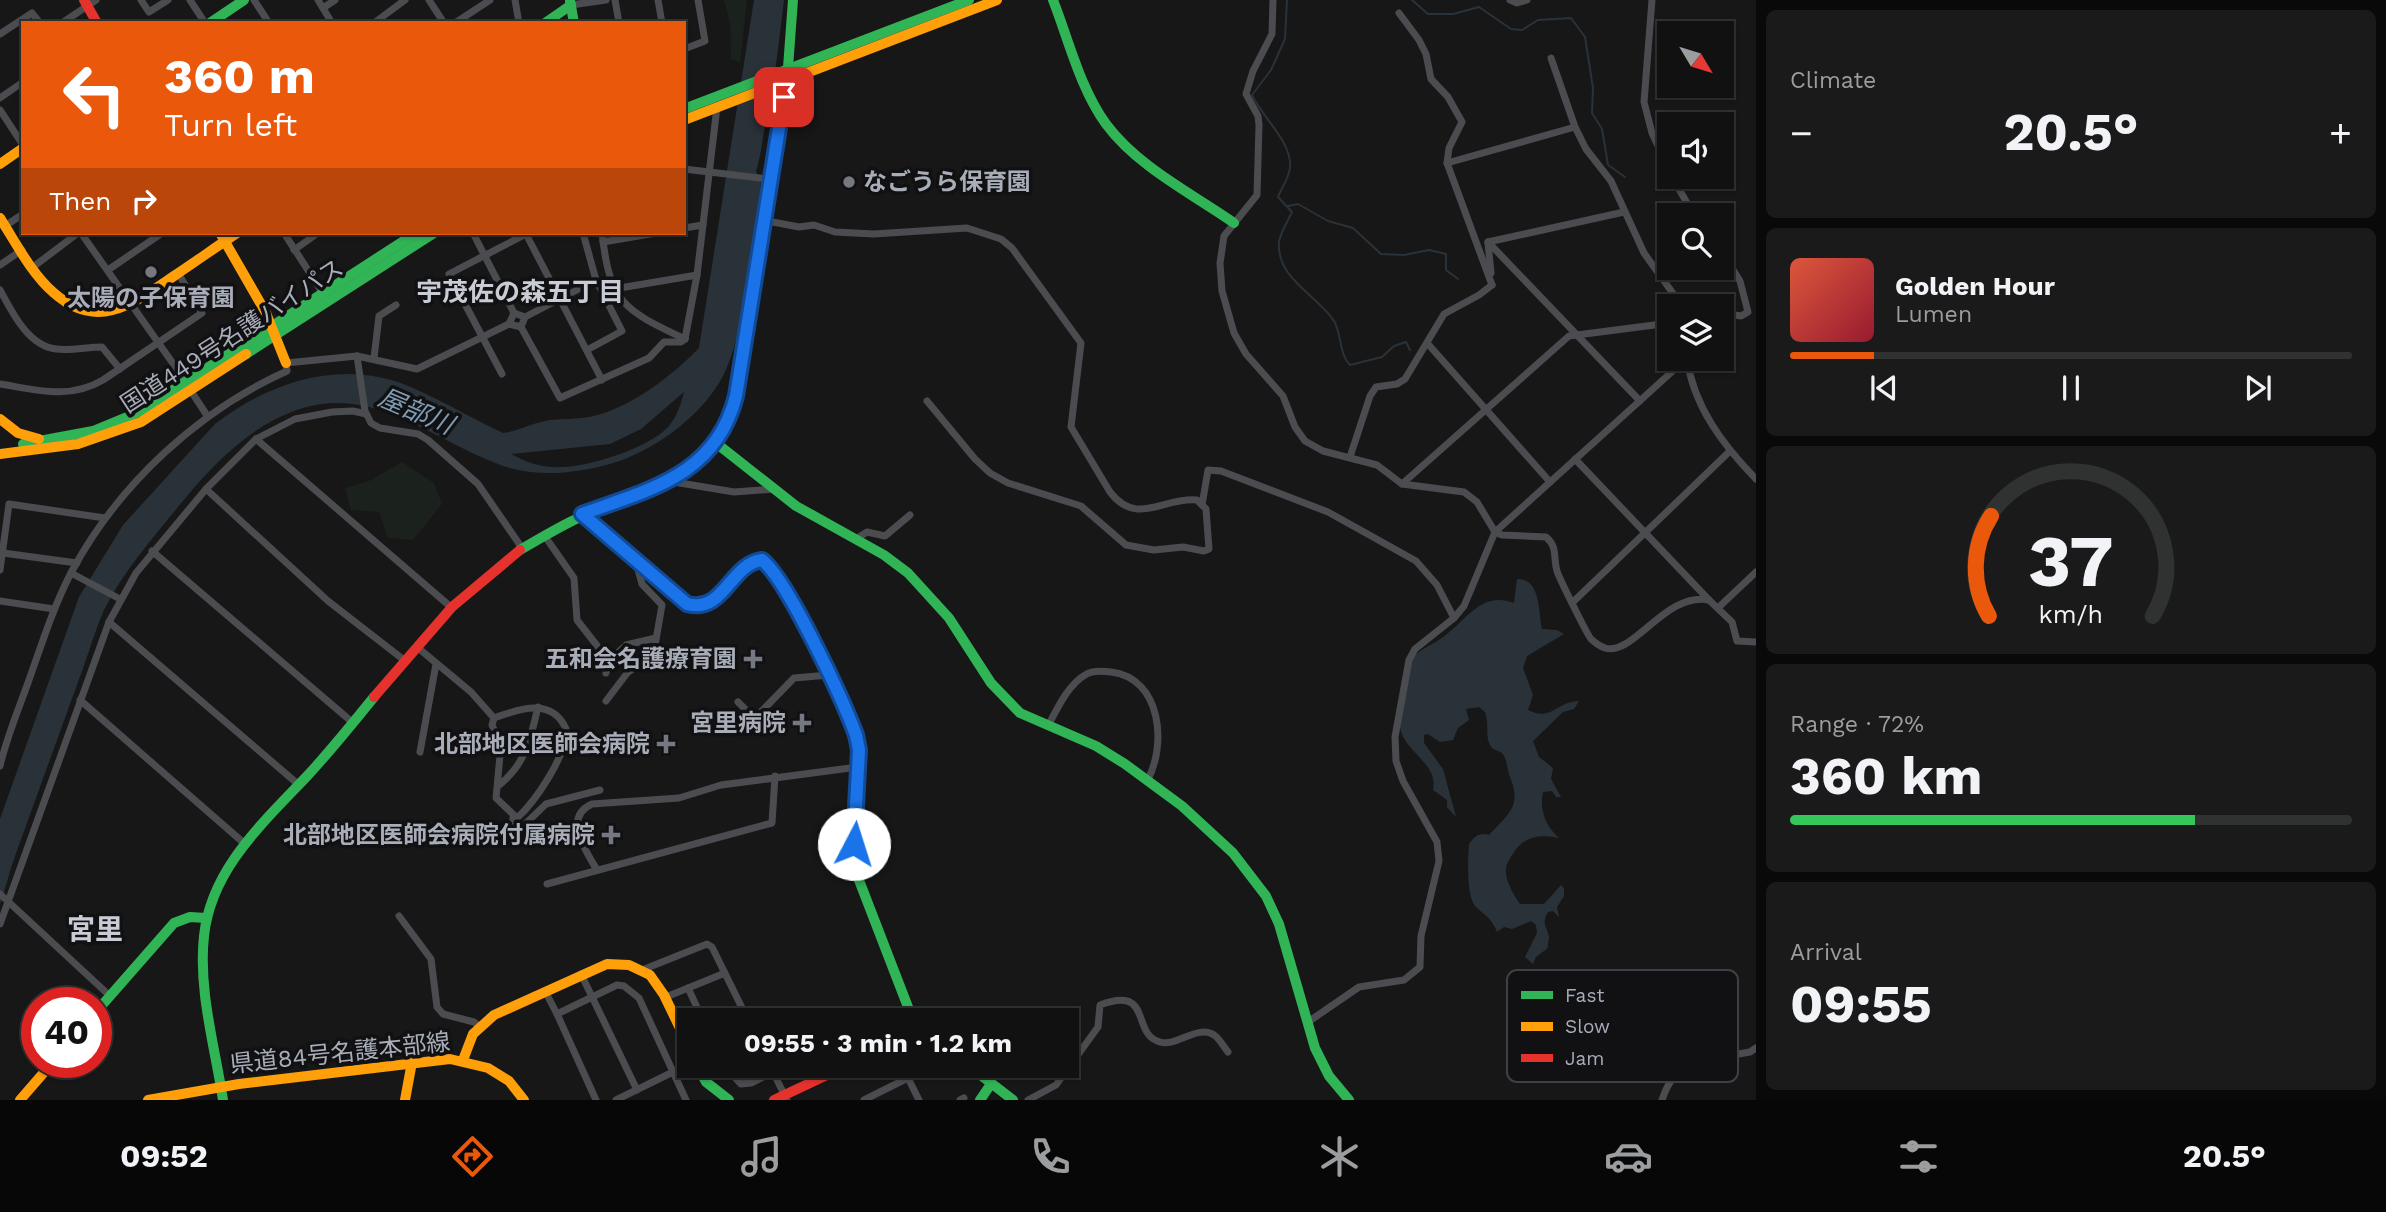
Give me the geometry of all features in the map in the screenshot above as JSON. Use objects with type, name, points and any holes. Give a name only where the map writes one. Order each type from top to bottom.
[{"type":"main road","points":[[213,21],[244,0]]},
{"type":"main road","points":[[223,1100],[205,971],[206,918],[221,877],[245,844],[299,785],[404,660],[477,583],[522,548],[582,514],[668,481],[699,462],[716,443],[730,416],[736,396],[793,0]]},
{"type":"main road","points":[[686,119],[969,0]]},
{"type":"main road","points":[[686,108],[734,90],[783,77],[997,0]]},
{"type":"main road","points":[[1054,0],[1092,97],[1112,131],[1135,152],[1234,223]]},
{"type":"main road","points":[[89,2],[96,21]]},
{"type":"main road","points":[[548,21],[571,3],[574,21]]},
{"type":"main road","points":[[0,164],[21,148]]},
{"type":"main road","points":[[3,222],[46,286],[76,311],[93,314],[115,313],[132,305],[178,273],[222,237],[273,331],[286,363]]},
{"type":"main road","name":"国道449号名護バイパス","points":[[273,331],[322,292],[413,235]]},
{"type":"main road","name":"国道449号名護バイパス","points":[[0,454],[44,450],[96,440],[141,422],[273,331],[431,235]]},
{"type":"main road","name":"国道449号名護バイパス","points":[[0,446],[49,441],[93,431],[189,387]]},
{"type":"main road","points":[[0,419],[18,433],[49,441]]},
{"type":"main road","points":[[716,443],[808,514],[890,558],[919,584],[952,622],[996,692],[1020,713],[1106,752],[1210,831],[1262,888],[1277,921],[1323,1066],[1349,1100]]},
{"type":"main road","points":[[582,514],[678,597],[698,607],[718,598],[748,565],[762,560],[775,572],[856,735],[858,767],[854,844],[857,874],[908,1008]]},
{"type":"main road","points":[[112,994],[174,923],[190,917],[206,918]]},
{"type":"main road","points":[[463,1060],[478,1026],[494,1015],[607,964],[629,965],[642,970],[657,983],[677,1021]]},
{"type":"main road","name":"県道84号名護本部線","points":[[148,1100],[221,1087],[412,1062],[463,1060],[498,1074],[524,1100]]},
{"type":"main road","points":[[405,1100],[412,1062]]},
{"type":"main road","points":[[20,1100],[39,1078]]},
{"type":"main road","points":[[704,1078],[729,1100]]},
{"type":"main road","points":[[774,1100],[786,1098],[824,1078]]},
{"type":"main road","points":[[984,1078],[1013,1100]]},
{"type":"main road","points":[[980,1100],[991,1084]]},
{"type":"street","points":[[141,0],[149,12],[168,0]]},
{"type":"street","points":[[190,0],[204,21]]},
{"type":"street","points":[[254,0],[268,21]]},
{"type":"street","points":[[318,0],[331,21]]},
{"type":"street","points":[[323,8],[335,0]]},
{"type":"street","points":[[377,21],[405,0]]},
{"type":"street","points":[[429,0],[443,21]]},
{"type":"street","points":[[458,21],[490,0]]},
{"type":"street","points":[[515,0],[519,21]]},
{"type":"street","points":[[571,3],[607,0]]},
{"type":"street","points":[[615,0],[619,21]]},
{"type":"street","points":[[658,0],[662,21]]},
{"type":"street","points":[[686,48],[705,41],[698,0]]},
{"type":"street","points":[[1273,0],[1272,34],[1253,71],[1246,94],[1258,116],[1259,125],[1257,195],[1224,236],[1220,263],[1222,291],[1234,333],[1258,370],[1283,396],[1294,427],[1305,441],[1323,451],[1377,465],[1402,484],[1464,492],[1477,502],[1495,532],[1502,535],[1534,534],[1552,542],[1556,568],[1591,639],[1606,649],[1620,647],[1681,602],[1698,598],[1709,600]]},
{"type":"street","points":[[1510,0],[1517,3],[1527,0]]},
{"type":"street","points":[[1652,0],[1644,102],[1657,144]]},
{"type":"street","points":[[65,21],[89,2]]},
{"type":"street","points":[[0,34],[32,13],[38,21]]},
{"type":"street","points":[[1399,13],[1423,47],[1432,79],[1448,97],[1462,121],[1449,148],[1447,163],[1492,285]]},
{"type":"street","points":[[1551,58],[1575,127],[1586,149],[1611,181],[1644,253],[1673,294]]},
{"type":"street","points":[[0,98],[21,83]]},
{"type":"street","points":[[509,324],[521,327],[560,398],[649,358],[664,342],[681,342],[685,339],[697,275],[717,107]]},
{"type":"street","points":[[0,110],[21,144]]},
{"type":"street","points":[[1447,163],[1575,127]]},
{"type":"street","points":[[686,169],[754,175],[768,179]]},
{"type":"street","points":[[1488,242],[1624,212]]},
{"type":"street","points":[[3,222],[21,215]]},
{"type":"street","points":[[762,220],[800,227],[814,225],[835,232],[874,234],[967,228],[1001,239],[1013,248],[1081,343],[1071,427],[1110,492],[1115,499],[1137,511],[1197,500],[1202,505],[1208,522],[1209,549],[1204,551],[1183,547],[1154,550],[1126,545],[1081,506],[1008,484],[990,473],[927,401]]},
{"type":"street","points":[[686,228],[703,225]]},
{"type":"street","points":[[33,267],[76,235]]},
{"type":"street","points":[[81,235],[108,270],[208,417]]},
{"type":"street","points":[[108,270],[159,235]]},
{"type":"street","points":[[285,235],[322,292]]},
{"type":"street","points":[[294,250],[315,235]]},
{"type":"street","points":[[474,235],[514,313],[525,317]]},
{"type":"street","points":[[502,374],[449,274],[523,235]]},
{"type":"street","points":[[528,235],[602,380]]},
{"type":"street","points":[[584,235],[596,281],[622,331],[587,350]]},
{"type":"street","points":[[602,235],[614,289],[628,309],[685,339]]},
{"type":"street","points":[[603,242],[644,235]]},
{"type":"street","points":[[1488,242],[1492,285]]},
{"type":"street","points":[[1488,242],[1640,401]]},
{"type":"street","points":[[0,265],[22,250]]},
{"type":"street","points":[[1734,271],[1740,281],[1748,312],[1741,316],[1734,315]]},
{"type":"street","points":[[0,384],[69,393],[87,390],[202,313],[178,273]]},
{"type":"street","points":[[614,289],[697,275]]},
{"type":"street","points":[[521,327],[525,317],[596,281]]},
{"type":"street","points":[[1350,457],[1370,396],[1376,387],[1397,384],[1405,379],[1444,314],[1492,285]]},
{"type":"street","points":[[0,290],[23,329],[46,347],[60,350],[102,347],[120,369]]},
{"type":"street","points":[[374,358],[379,316],[396,306]]},
{"type":"street","points":[[0,766],[54,608],[71,573],[104,518],[159,460],[208,417],[250,388],[287,371],[286,363],[358,356],[418,369],[509,324],[514,313]]},
{"type":"street","points":[[1402,484],[1574,333],[1657,324]]},
{"type":"street","points":[[1427,344],[1550,482]]},
{"type":"street","points":[[358,356],[365,413],[371,423],[380,428],[403,430],[428,440],[478,484],[522,548]]},
{"type":"street","points":[[1308,1022],[1359,987],[1404,980],[1414,975],[1420,967],[1421,936],[1436,874],[1437,842],[1403,781],[1396,761],[1395,737],[1409,660],[1415,649],[1454,618],[1464,606],[1495,532],[1674,371]]},
{"type":"street","points":[[1690,371],[1693,385],[1718,437],[1756,479]]},
{"type":"street","points":[[0,924],[4,897],[20,864],[118,598],[152,551],[206,489],[256,439],[295,419],[332,412],[365,413]]},
{"type":"street","points":[[256,439],[452,608]]},
{"type":"street","points":[[1573,602],[1729,452]]},
{"type":"street","points":[[1575,459],[1709,600],[1719,607],[1732,622],[1737,641],[1756,642]]},
{"type":"street","points":[[1202,505],[1208,470],[1221,471],[1328,512],[1416,561],[1437,585],[1454,618]]},
{"type":"street","points":[[668,481],[734,492],[775,489]]},
{"type":"street","points":[[206,489],[328,601],[404,660]]},
{"type":"street","points":[[0,570],[9,505],[104,518]]},
{"type":"street","points":[[856,539],[867,532],[885,536],[910,515]]},
{"type":"street","points":[[544,535],[574,578],[577,620],[609,660]]},
{"type":"street","points":[[152,551],[352,722]]},
{"type":"street","points":[[3,553],[77,563]]},
{"type":"street","points":[[606,701],[628,672],[653,657],[662,605],[642,584],[636,562]]},
{"type":"street","points":[[1719,607],[1756,572]]},
{"type":"street","points":[[71,573],[118,598]]},
{"type":"street","points":[[0,601],[54,608]]},
{"type":"street","points":[[109,622],[299,785]]},
{"type":"street","points":[[606,673],[609,660],[626,645],[656,638]]},
{"type":"street","points":[[417,647],[471,691],[494,718]]},
{"type":"street","points":[[420,752],[436,664]]},
{"type":"street","points":[[1048,726],[1060,704],[1083,676],[1100,671],[1123,674],[1148,696],[1159,728],[1159,754],[1147,781]]},
{"type":"street","points":[[738,702],[750,714],[758,715],[794,678],[829,676]]},
{"type":"street","points":[[80,700],[245,844]]},
{"type":"street","points":[[494,718],[525,707],[538,707],[559,718],[566,735],[542,786],[520,816],[513,818]]},
{"type":"street","points":[[498,786],[512,776],[527,754],[538,707]]},
{"type":"street","points":[[494,718],[492,725],[501,745],[496,798],[513,818],[513,824],[520,829],[546,804],[600,790]]},
{"type":"street","points":[[597,870],[583,847],[576,824],[585,807],[604,802],[679,798],[721,785],[858,767]]},
{"type":"street","points":[[547,884],[772,823],[775,776]]},
{"type":"street","points":[[4,897],[100,987]]},
{"type":"street","points":[[399,916],[431,959],[437,1007],[443,1014],[474,1022],[478,1026]]},
{"type":"street","points":[[642,970],[707,944],[712,947],[742,1008]]},
{"type":"street","points":[[666,997],[725,973]]},
{"type":"street","points":[[581,974],[637,1090]]},
{"type":"street","points":[[557,1014],[617,985],[624,986],[639,998],[686,1100]]},
{"type":"street","points":[[688,988],[697,1008]]},
{"type":"street","points":[[545,991],[596,1100]]},
{"type":"street","points":[[1028,1100],[1056,1085],[1098,1027],[1100,1005],[1112,1000],[1127,1000],[1138,1006],[1147,1031],[1159,1042],[1170,1043],[1205,1032],[1213,1034],[1228,1052]]},
{"type":"street","points":[[1738,1054],[1756,1048]]},
{"type":"street","points":[[616,1100],[673,1072]]},
{"type":"street","points":[[735,1078],[741,1084],[751,1083],[758,1078]]},
{"type":"street","points":[[776,1078],[786,1098]]},
{"type":"street","points":[[864,1100],[908,1078],[919,1100]]},
{"type":"street","points":[[1662,1100],[1669,1082]]},
{"type":"shaded area","points":[[724,0],[747,0],[740,62],[731,59],[730,23]]},
{"type":"shaded area","points":[[402,462],[434,483],[442,504],[413,540],[388,538],[379,512],[351,510],[345,488],[369,481]]},
{"type":"water","name":"屋部川","points":[[754,0],[784,0],[772,89],[756,171],[761,183],[744,308],[723,376],[703,405],[675,430],[643,451],[610,464],[554,473],[525,471],[498,464],[411,422],[355,404],[326,404],[294,411],[260,428],[216,464],[187,496],[129,569],[104,610],[0,904],[0,819],[79,597],[123,525],[215,424],[236,409],[282,386],[306,379],[356,374],[381,377],[406,385],[503,433],[545,421],[594,416],[622,406],[664,379],[699,348]],"holes":[[[684,392],[676,415],[668,427],[646,443],[630,450],[596,461],[564,467],[541,466],[511,454],[610,444],[641,429]]]},
{"type":"water","points":[[1517,579],[1525,580],[1534,590],[1542,629],[1557,630],[1564,634],[1527,656],[1523,668],[1533,695],[1528,710],[1543,714],[1579,701],[1574,709],[1563,712],[1533,741],[1539,757],[1553,768],[1551,779],[1561,797],[1556,797],[1552,791],[1543,792],[1542,799],[1545,818],[1550,829],[1559,838],[1539,836],[1528,839],[1514,852],[1506,867],[1508,881],[1520,904],[1544,904],[1561,885],[1564,888],[1564,896],[1557,907],[1559,917],[1553,911],[1548,912],[1545,919],[1549,937],[1548,948],[1536,957],[1533,964],[1525,957],[1537,933],[1536,925],[1531,921],[1512,929],[1504,927],[1497,932],[1491,921],[1476,907],[1471,895],[1468,877],[1469,844],[1478,835],[1489,835],[1508,814],[1514,801],[1513,785],[1505,758],[1490,744],[1485,712],[1479,707],[1466,709],[1469,720],[1458,728],[1453,740],[1440,742],[1428,734],[1424,735],[1424,743],[1443,769],[1456,817],[1447,807],[1447,800],[1433,790],[1431,772],[1406,742],[1400,725],[1402,700],[1412,659],[1483,604],[1502,600],[1514,603]]},
{"type":"waterway","points":[[1287,0],[1285,39],[1271,70],[1252,95],[1281,139],[1289,158],[1289,174],[1278,197],[1292,212],[1280,238],[1280,255],[1291,276],[1334,321],[1346,361],[1350,365],[1382,357],[1394,346],[1406,342],[1410,350]]},
{"type":"waterway","points":[[1412,0],[1428,14],[1453,14],[1479,7],[1511,29],[1522,30],[1538,20],[1571,18],[1585,37],[1593,88],[1592,113],[1602,129],[1608,165],[1625,177]]},
{"type":"waterway","points":[[1288,206],[1298,204],[1328,221],[1353,228],[1381,254],[1404,255],[1429,250],[1446,254],[1446,270],[1458,279]]},
{"type":"traffic: fast","points":[[213,21],[244,0]]},
{"type":"traffic: fast","points":[[520,550],[572,521],[642,493],[675,476],[705,453],[723,426],[735,396],[787,81],[793,0]]},
{"type":"traffic: fast","points":[[686,108],[969,0]]},
{"type":"traffic: fast","points":[[1053,0],[1082,80],[1106,124],[1149,166],[1234,223]]},
{"type":"traffic: fast","points":[[570,1],[574,21]]},
{"type":"traffic: fast","points":[[548,21],[571,5]]},
{"type":"traffic: fast","points":[[23,444],[93,431],[139,412],[413,235]]},
{"type":"traffic: fast","points":[[246,354],[431,235]]},
{"type":"traffic: fast","points":[[716,443],[796,506],[884,555],[908,573],[949,618],[991,683],[1020,713],[1096,746],[1125,764],[1182,806],[1233,853],[1266,896],[1279,924],[1315,1048],[1329,1076],[1349,1100]]},
{"type":"traffic: fast","points":[[582,514],[687,604],[710,600],[751,565],[762,560],[791,598],[833,677],[853,728],[859,750],[854,844],[857,875],[908,1008]]},
{"type":"traffic: fast","points":[[223,1100],[203,977],[204,936],[217,889],[229,867],[258,828],[318,765],[374,697]]},
{"type":"traffic: fast","points":[[112,994],[174,923],[190,917],[206,918]]},
{"type":"traffic: fast","points":[[704,1078],[729,1100]]},
{"type":"traffic: fast","points":[[985,1078],[1013,1100]]},
{"type":"traffic: fast","points":[[980,1100],[991,1084]]},
{"type":"traffic: slow","points":[[686,119],[997,0]]},
{"type":"traffic: slow","points":[[0,164],[21,149]]},
{"type":"traffic: slow","points":[[0,218],[31,267],[46,285],[70,305],[86,311],[101,312],[130,304],[234,235]]},
{"type":"traffic: slow","points":[[221,235],[266,313],[286,363]]},
{"type":"traffic: slow","points":[[0,454],[78,444],[141,422],[246,354]]},
{"type":"traffic: slow","points":[[0,419],[18,433],[39,439]]},
{"type":"traffic: slow","points":[[463,1060],[473,1034],[494,1015],[607,964],[629,965],[650,975],[664,995],[677,1022]]},
{"type":"traffic: slow","points":[[148,1100],[239,1084],[450,1059],[488,1068],[509,1081],[524,1100]]},
{"type":"traffic: slow","points":[[405,1100],[412,1062]]},
{"type":"traffic: slow","points":[[20,1100],[39,1078]]},
{"type":"traffic: jam","points":[[84,0],[96,21]]},
{"type":"traffic: jam","points":[[374,697],[452,607],[520,550]]},
{"type":"traffic: jam","points":[[774,1100],[821,1078]]},
{"type":"place","name":"なごうら保育園","points":[[849,182]]},
{"type":"place","name":"太陽の子保育園","points":[[151,272]]},
{"type":"place","name":"五和会名護療育園","points":[[753,659]]},
{"type":"place","name":"宮里病院","points":[[802,723]]},
{"type":"place","name":"北部地区医師会病院","points":[[666,744]]},
{"type":"place","name":"北部地区医師会病院付属病院","points":[[611,835]]},
{"type":"district","name":"宇茂佐の森五丁目","points":[[520,292]]},
{"type":"district","name":"宮里","points":[[95,929]]},
{"type":"route","points":[[784,97],[768,179],[736,396],[724,432],[699,462],[688,470],[668,481],[582,514],[687,604],[698,607],[718,598],[752,561],[762,560],[775,572],[817,649],[856,735],[859,750],[854,844]]}]
